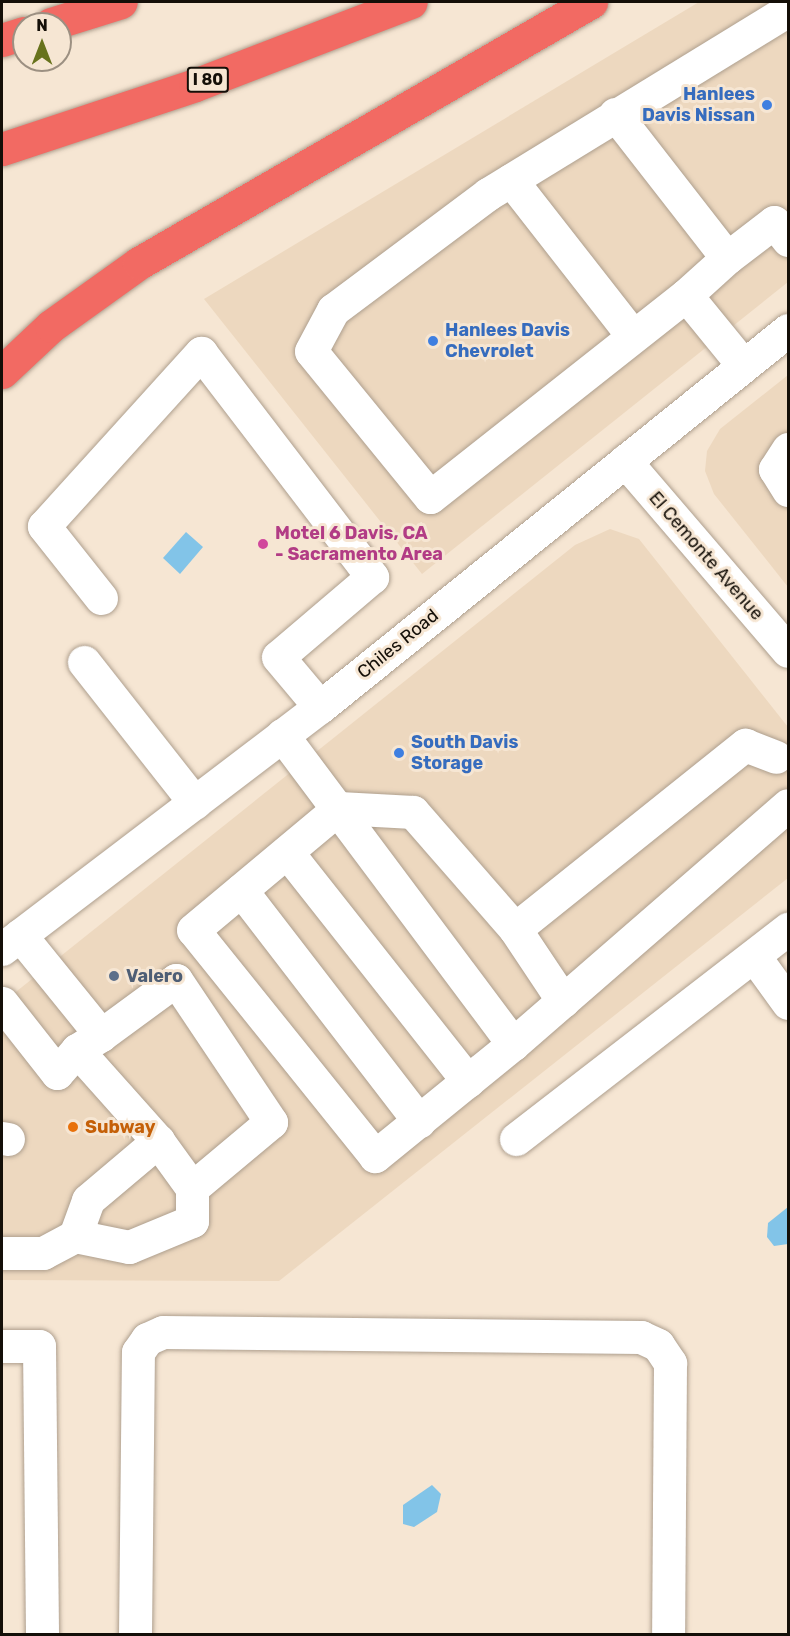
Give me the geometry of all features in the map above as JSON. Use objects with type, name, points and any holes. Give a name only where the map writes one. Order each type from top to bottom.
[{"type":"highway","points":[[72,17],[121,2]]},
{"type":"highway","name":"I 80","points":[[2,149],[195,85],[411,2]]},
{"type":"highway","points":[[2,372],[51,326],[139,263],[591,2]]},
{"type":"street","points":[[789,10],[615,114],[511,180],[333,310],[310,351],[430,496],[686,295],[727,258],[774,222],[789,240]]},
{"type":"street","points":[[615,114],[727,258]]},
{"type":"street","points":[[511,180],[633,336]]},
{"type":"street","points":[[686,295],[743,365]]},
{"type":"street","name":"Chiles Road","points":[[11,942],[320,707],[789,330]]},
{"type":"street","points":[[101,598],[44,526],[201,352],[372,577],[278,657],[320,707]]},
{"type":"street","points":[[789,449],[775,469],[789,490]]},
{"type":"street","name":"El Cemonte Avenue","points":[[625,461],[789,651]]},
{"type":"street","points":[[84,662],[195,803]]},
{"type":"street","points":[[282,735],[339,808],[513,1044]]},
{"type":"street","points":[[515,929],[745,745],[782,750],[789,791]]},
{"type":"street","points":[[563,1001],[515,929],[412,812],[339,808],[194,930],[375,1156],[513,1044],[563,1001],[789,805]]},
{"type":"street","points":[[287,852],[468,1081]]},
{"type":"street","points":[[241,890],[419,1121]]},
{"type":"street","points":[[516,1139],[789,929]]},
{"type":"street","points":[[2,1253],[43,1253],[75,1236],[129,1247],[192,1221],[192,1188],[89,1042],[11,942]]},
{"type":"street","points":[[754,956],[789,1003]]},
{"type":"street","points":[[2,1003],[57,1072],[89,1042],[176,980],[271,1122],[192,1188]]},
{"type":"street","points":[[75,1236],[88,1200],[158,1141]]},
{"type":"street","points":[[135,1635],[138,1352],[147,1339],[163,1332],[641,1337],[658,1345],[669,1363],[668,1635]]},
{"type":"street","points":[[2,1346],[39,1346],[42,1635]]},
{"type":"shaded area","points":[[699,2],[788,2],[788,282],[422,574],[204,299]]},
{"type":"shaded area","points":[[788,375],[788,587],[714,494],[705,471],[707,451],[720,429]]},
{"type":"shaded area","points":[[610,529],[639,539],[788,727],[788,878],[279,1281],[2,1280],[2,1003],[575,545]]},
{"type":"water","points":[[186,532],[203,547],[180,574],[163,558]]},
{"type":"water","points":[[788,1207],[788,1244],[774,1246],[767,1237],[768,1223]]},
{"type":"water","points":[[432,1485],[441,1494],[437,1512],[414,1527],[403,1524],[403,1505]]},
{"type":"place","name":"Hanlees Davis Nissan","points":[[767,105]]},
{"type":"place","name":"Hanlees Davis Chevrolet","points":[[433,341]]},
{"type":"place","name":"Motel 6 Davis, CA - Sacramento Area","points":[[263,544]]},
{"type":"place","name":"South Davis Storage","points":[[399,753]]},
{"type":"place","name":"Valero","points":[[114,976]]},
{"type":"place","name":"Subway","points":[[73,1127]]}]
